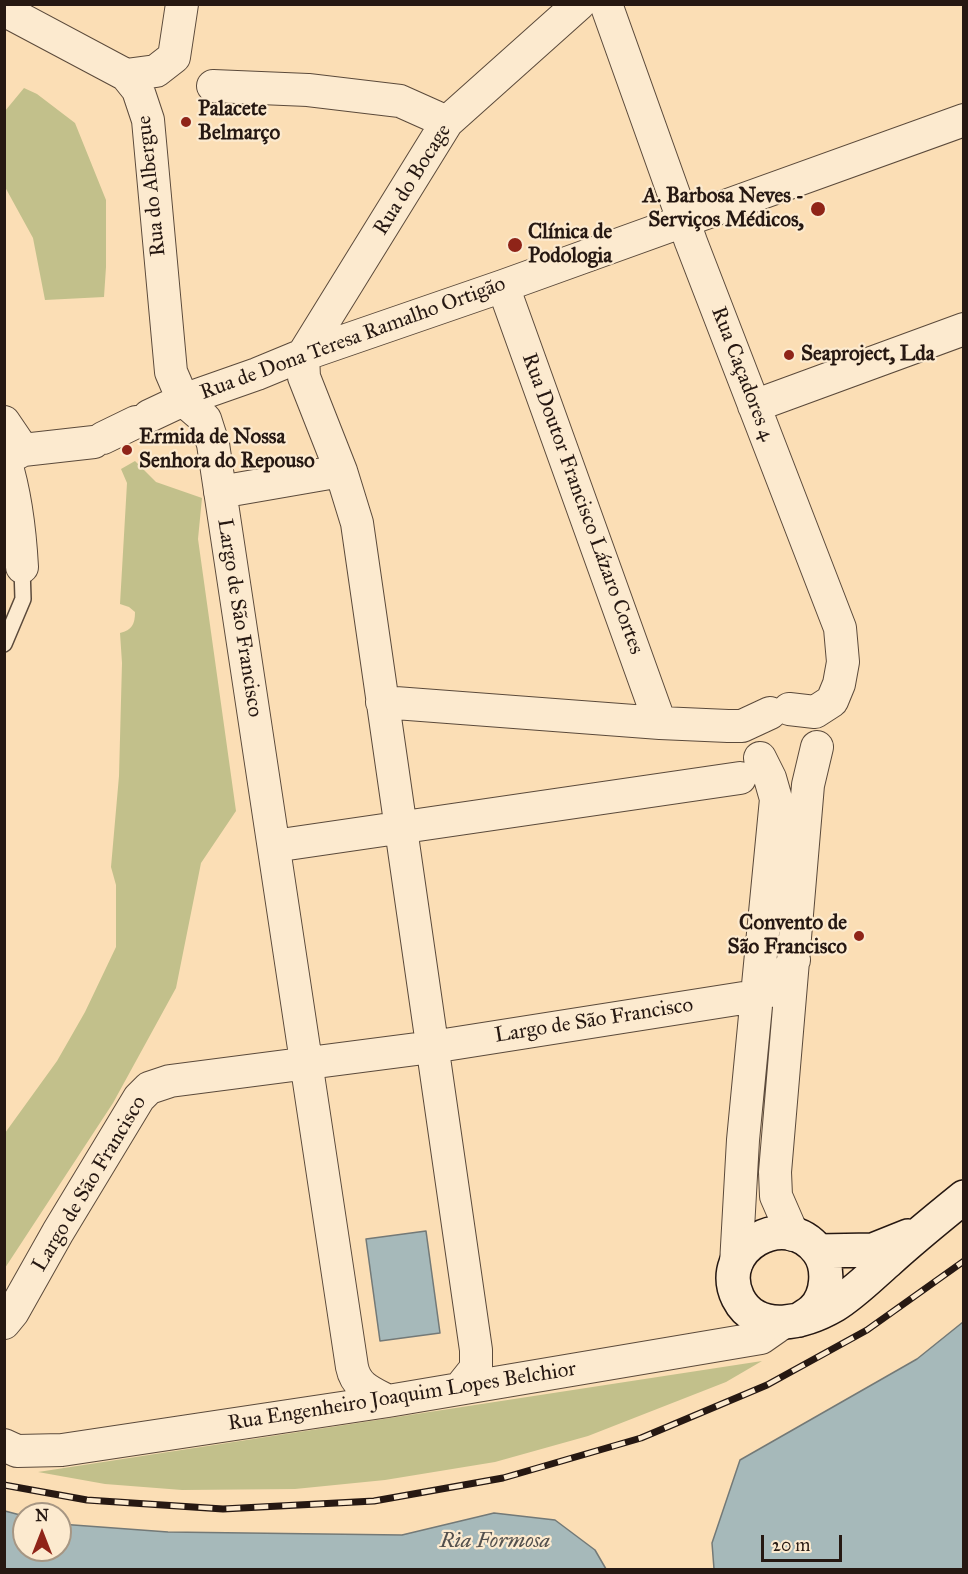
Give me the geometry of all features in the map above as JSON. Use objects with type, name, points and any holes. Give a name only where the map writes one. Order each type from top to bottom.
[{"type":"street","points":[[4,10],[126,75],[156,71],[174,57],[182,4]]},
{"type":"street","name":"Rua do Bocage","points":[[303,355],[447,122],[579,4]]},
{"type":"street","name":"Rua Caçadores 4","points":[[606,4],[683,220],[840,628],[843,662],[839,684],[832,701],[815,712],[779,711]]},
{"type":"street","name":"Rua do Albergue","points":[[126,75],[138,90],[148,120],[171,372],[183,400]]},
{"type":"street","points":[[213,86],[308,90],[400,100],[447,122]]},
{"type":"street","name":"Rua de Dona Teresa Ramalho Ortigão","points":[[11,457],[98,440],[183,400],[303,355],[503,286],[963,120]]},
{"type":"street","name":"Rua Doutor Francisco Lázaro Cortes","points":[[503,286],[660,723]]},
{"type":"street","points":[[334,304],[350,338]]},
{"type":"street","points":[[754,406],[963,328]]},
{"type":"street","points":[[303,355],[304,377],[341,471],[357,523],[476,1350],[476,1368],[460,1388]]},
{"type":"street","name":"Largo de São Francisco","points":[[183,400],[205,419],[213,444],[354,1380],[388,1401]]},
{"type":"street","points":[[4,422],[20,527],[22,567]]},
{"type":"street","points":[[220,492],[341,471]]},
{"type":"street","points":[[274,846],[400,828],[752,761],[777,770],[797,770],[813,757],[817,736],[808,718],[799,712],[779,711],[742,726],[660,723],[382,702]]},
{"type":"street","points":[[752,761],[757,728],[762,720],[779,711]]},
{"type":"street","name":"Largo de São Francisco","points":[[806,1243],[776,1196],[775,1172],[808,785],[816,747]]},
{"type":"street","points":[[752,761],[770,778],[776,800],[744,1140],[734,1281],[738,1298],[749,1312],[764,1321],[790,1322],[835,1305],[963,1197]]},
{"type":"street","name":"Largo de São Francisco","points":[[4,1323],[13,1312],[58,1232],[139,1098],[149,1088],[170,1081],[432,1047],[756,996],[773,990],[783,982],[794,960]]},
{"type":"street","name":"Largo de São Francisco","points":[[756,996],[774,1000],[782,1012],[787,1037]]},
{"type":"street","points":[[736,1264],[746,1246],[763,1235],[784,1232],[806,1243],[873,1250],[924,1229]]},
{"type":"street","points":[[790,1322],[815,1308],[825,1290],[826,1270],[806,1243]]},
{"type":"street","name":"Rua Engenheiro Joaquim Lopes Belchior","points":[[8,1444],[62,1450],[388,1401],[761,1338],[790,1322]]},
{"type":"lane","points":[[4,644],[23,599],[22,567]]},
{"type":"shaded area","points":[[24,88],[37,94],[75,123],[106,200],[104,297],[45,300],[33,238],[5,187],[5,111]]},
{"type":"shaded area","points":[[135,461],[156,482],[202,498],[198,539],[236,811],[201,863],[176,988],[113,1103],[5,1268],[5,1133],[57,1061],[85,1012],[116,947],[116,885],[111,867],[119,776],[122,663],[120,633],[132,626],[135,612],[120,604],[127,483],[121,469]]},
{"type":"shaded area","points":[[762,1361],[726,1382],[588,1436],[495,1462],[385,1480],[295,1489],[182,1490],[105,1484],[38,1472]]},
{"type":"water","points":[[426,1231],[440,1333],[380,1341],[366,1239]]},
{"type":"water","points":[[963,1322],[963,1569],[714,1569],[712,1543],[740,1460],[917,1359]]},
{"type":"water","name":"Ria Formosa","points":[[5,1511],[12,1513],[12,1562],[72,1562],[72,1525],[168,1532],[402,1535],[494,1513],[555,1520],[595,1550],[606,1569],[5,1569]]},
{"type":"railway","points":[[4,1485],[87,1500],[223,1509],[374,1501],[503,1478],[641,1438],[767,1385],[867,1330],[964,1261]]},
{"type":"place","name":"Palacete Belmarço","points":[[186,122]]},
{"type":"place","name":"A. Barbosa Neves - Serviços Médicos,","points":[[818,209]]},
{"type":"place","name":"Clínica de Podologia","points":[[515,245]]},
{"type":"place","name":"Seaproject, Lda","points":[[789,355]]},
{"type":"place","name":"Ermida de Nossa Senhora do Repouso","points":[[127,450]]},
{"type":"place","name":"Convento de São Francisco","points":[[859,936]]}]
